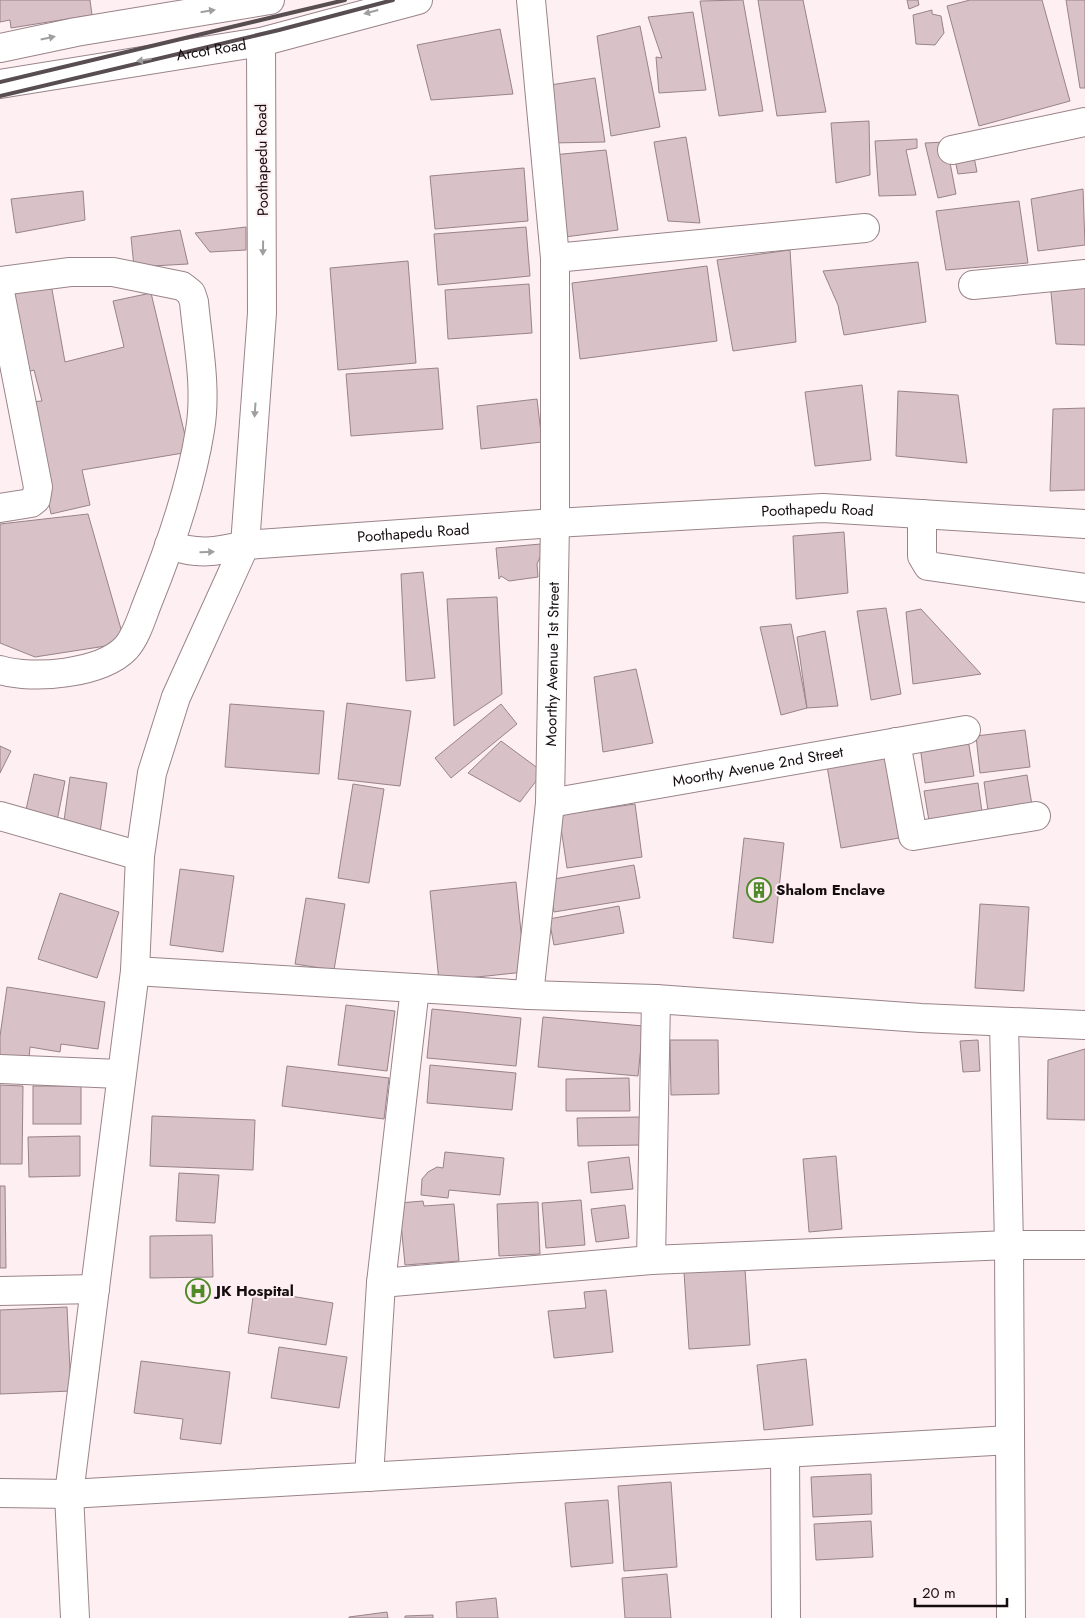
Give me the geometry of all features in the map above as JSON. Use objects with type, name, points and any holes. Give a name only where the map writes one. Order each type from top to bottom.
[{"type":"street","points":[[0,48],[76,32],[270,0]]},
{"type":"street","name":"Arcot Road","points":[[0,84],[261,42],[418,0]]},
{"type":"street","name":"Moorthy Avenue 1st Street","points":[[529,995],[550,803],[555,523],[555,258],[531,0]]},
{"type":"street","name":"Poothapedu Road","points":[[261,42],[262,313],[245,545],[555,523],[823,508],[1085,524]]},
{"type":"street","points":[[952,150],[1085,122]]},
{"type":"street","points":[[555,258],[865,228]]},
{"type":"street","points":[[0,281],[70,272],[113,272],[182,286],[191,293],[194,302],[202,385],[201,430],[180,511],[140,621],[126,647],[110,660],[87,668],[35,675],[15,674],[0,670]]},
{"type":"street","points":[[973,286],[1085,274]]},
{"type":"street","points":[[0,292],[38,487],[36,500],[30,503],[0,508]]},
{"type":"street","points":[[922,514],[922,556],[928,566],[1085,588]]},
{"type":"street","points":[[169,545],[190,552],[215,552],[245,545]]},
{"type":"street","points":[[75,1618],[69,1494],[120,1074],[135,972],[140,856],[152,772],[176,697],[245,545]]},
{"type":"street","name":"Moorthy Avenue 2nd Street","points":[[550,803],[966,730]]},
{"type":"street","points":[[896,742],[913,836],[1036,816]]},
{"type":"street","points":[[0,816],[140,856]]},
{"type":"street","points":[[135,972],[529,995],[656,999],[1004,1023],[1085,1026]]},
{"type":"street","points":[[369,1477],[381,1283],[415,988]]},
{"type":"street","points":[[651,1260],[656,999]]},
{"type":"street","points":[[1004,1023],[1011,1618]]},
{"type":"street","points":[[0,1069],[120,1074]]},
{"type":"street","points":[[381,1283],[651,1260],[1008,1245],[1085,1245]]},
{"type":"street","points":[[0,1291],[95,1289]]},
{"type":"street","points":[[0,1494],[69,1494],[1010,1440]]},
{"type":"street","points":[[785,1453],[786,1618]]},
{"type":"building","points":[[0,0],[90,0],[92,15],[11,28],[10,20],[0,22]]},
{"type":"building","points":[[743,0],[763,111],[719,116],[700,1]]},
{"type":"building","points":[[758,0],[803,0],[826,112],[777,116]]},
{"type":"building","points":[[907,0],[918,0],[919,5],[909,9]]},
{"type":"building","points":[[970,0],[1042,0],[1070,101],[979,126],[947,6]]},
{"type":"building","points":[[1066,0],[1085,0],[1085,88],[1080,88]]},
{"type":"building","points":[[932,10],[932,14],[941,16],[944,33],[935,45],[916,44],[913,15]]},
{"type":"building","points":[[693,12],[706,90],[659,93],[656,57],[662,58],[648,17]]},
{"type":"building","points":[[640,26],[660,127],[611,136],[597,36]]},
{"type":"building","points":[[500,29],[513,94],[431,100],[417,45]]},
{"type":"building","points":[[595,78],[605,142],[551,143],[544,86]]},
{"type":"building","points":[[869,121],[870,175],[836,183],[831,123]]},
{"type":"building","points":[[686,137],[700,223],[668,221],[654,142]]},
{"type":"building","points":[[917,139],[917,148],[906,150],[916,195],[879,196],[875,141]]},
{"type":"building","points":[[946,142],[956,194],[938,198],[925,143]]},
{"type":"building","points":[[606,150],[618,230],[565,237],[552,155]]},
{"type":"building","points":[[973,152],[977,172],[958,174],[954,155]]},
{"type":"building","points":[[524,168],[528,221],[435,229],[430,176]]},
{"type":"building","points":[[1083,189],[1085,245],[1038,251],[1031,199]]},
{"type":"building","points":[[83,191],[85,220],[16,233],[11,199]]},
{"type":"building","points":[[1019,201],[1028,263],[946,270],[936,211]]},
{"type":"building","points":[[246,227],[246,250],[210,252],[195,233]]},
{"type":"building","points":[[526,227],[530,276],[438,285],[434,234]]},
{"type":"building","points":[[180,230],[188,264],[134,267],[131,237]]},
{"type":"building","points":[[790,250],[796,342],[733,351],[717,260]]},
{"type":"building","points":[[408,261],[416,363],[338,370],[330,268]]},
{"type":"building","points":[[918,262],[926,322],[844,335],[838,305],[823,271]]},
{"type":"building","points":[[707,266],[717,341],[580,359],[572,283]]},
{"type":"building","points":[[1085,278],[1085,345],[1056,344],[1050,282]]},
{"type":"building","points":[[51,284],[65,362],[124,347],[113,301],[151,293],[189,452],[82,470],[90,505],[51,514],[28,402],[42,401],[34,370],[24,373],[9,294]]},
{"type":"building","points":[[529,284],[532,333],[448,339],[445,290]]},
{"type":"building","points":[[438,368],[443,429],[351,436],[346,374]]},
{"type":"building","points":[[862,385],[871,460],[815,466],[805,392]]},
{"type":"building","points":[[898,391],[958,395],[967,463],[896,456]]},
{"type":"building","points":[[537,399],[542,442],[481,449],[477,406]]},
{"type":"building","points":[[1085,408],[1085,490],[1050,491],[1053,409]]},
{"type":"building","points":[[88,514],[125,643],[35,657],[0,643],[0,524]]},
{"type":"building","points":[[844,532],[848,593],[796,599],[793,536]]},
{"type":"building","points":[[541,544],[541,555],[537,564],[538,577],[509,581],[501,576],[499,579],[496,548]]},
{"type":"building","points":[[423,572],[435,678],[406,681],[401,574]]},
{"type":"building","points":[[497,597],[502,694],[454,726],[447,599]]},
{"type":"building","points":[[886,608],[901,694],[871,700],[857,611]]},
{"type":"building","points":[[921,609],[981,674],[913,684],[906,612]]},
{"type":"building","points":[[791,624],[807,708],[781,715],[760,627]]},
{"type":"building","points":[[825,631],[838,706],[807,708],[797,637]]},
{"type":"building","points":[[636,669],[653,743],[603,752],[594,677]]},
{"type":"building","points":[[347,703],[411,711],[400,786],[338,779]]},
{"type":"building","points":[[230,704],[324,711],[319,774],[225,767]]},
{"type":"building","points":[[501,704],[517,724],[451,778],[435,758]]},
{"type":"building","points":[[1025,730],[1030,767],[980,773],[976,736]]},
{"type":"building","points":[[968,739],[974,776],[925,783],[920,746]]},
{"type":"building","points":[[501,741],[543,772],[520,802],[468,773]]},
{"type":"building","points":[[0,746],[11,751],[0,773]]},
{"type":"building","points":[[891,755],[905,837],[841,848],[827,766]]},
{"type":"building","points":[[34,774],[65,781],[57,821],[25,814]]},
{"type":"building","points":[[1027,775],[1033,811],[989,818],[984,782]]},
{"type":"building","points":[[70,777],[107,783],[100,833],[63,828]]},
{"type":"building","points":[[978,783],[983,819],[930,827],[924,791]]},
{"type":"building","points":[[353,784],[384,789],[369,883],[338,878]]},
{"type":"building","points":[[635,804],[642,857],[567,868],[559,815]]},
{"type":"building","name":"Shalom Enclave","points":[[744,838],[784,843],[773,943],[733,938]]},
{"type":"building","points":[[634,865],[640,898],[554,912],[548,880]]},
{"type":"building","points":[[180,869],[234,876],[223,952],[170,945]]},
{"type":"building","points":[[516,882],[525,972],[439,981],[430,891]]},
{"type":"building","points":[[60,893],[119,912],[97,978],[38,959]]},
{"type":"building","points":[[306,898],[345,904],[334,970],[295,964]]},
{"type":"building","points":[[980,904],[1029,907],[1024,991],[975,988]]},
{"type":"building","points":[[619,906],[624,933],[554,945],[549,919]]},
{"type":"building","points":[[7,987],[105,1002],[98,1049],[61,1044],[60,1052],[30,1047],[29,1059],[0,1055],[0,1036]]},
{"type":"building","points":[[346,1005],[395,1011],[387,1071],[338,1065]]},
{"type":"building","points":[[432,1009],[521,1018],[516,1066],[427,1058]]},
{"type":"building","points":[[543,1017],[643,1026],[638,1076],[538,1067]]},
{"type":"building","points":[[670,1040],[718,1040],[719,1094],[671,1095]]},
{"type":"building","points":[[978,1040],[980,1071],[963,1072],[960,1041]]},
{"type":"building","points":[[1085,1049],[1085,1120],[1047,1119],[1048,1060]]},
{"type":"building","points":[[430,1065],[516,1073],[512,1110],[427,1103]]},
{"type":"building","points":[[287,1066],[389,1078],[384,1119],[282,1106]]},
{"type":"building","points":[[629,1078],[630,1111],[566,1111],[566,1079]]},
{"type":"building","points":[[0,1085],[23,1086],[22,1164],[0,1164]]},
{"type":"building","points":[[33,1086],[81,1086],[81,1124],[33,1124]]},
{"type":"building","points":[[152,1116],[255,1120],[253,1170],[150,1166]]},
{"type":"building","points":[[641,1117],[641,1145],[578,1146],[577,1118]]},
{"type":"building","points":[[80,1136],[80,1176],[29,1177],[28,1137]]},
{"type":"building","points":[[445,1152],[504,1158],[500,1195],[449,1190],[448,1198],[421,1195],[422,1179],[428,1172],[437,1167],[443,1168]]},
{"type":"building","points":[[836,1156],[842,1229],[809,1232],[803,1159]]},
{"type":"building","points":[[629,1157],[633,1189],[591,1193],[588,1162]]},
{"type":"building","points":[[179,1173],[219,1175],[215,1223],[176,1221]]},
{"type":"building","points":[[0,1186],[5,1186],[6,1268],[0,1268]]},
{"type":"building","points":[[581,1200],[585,1245],[546,1248],[542,1203]]},
{"type":"building","points":[[423,1201],[424,1206],[454,1204],[459,1261],[405,1265],[399,1203]]},
{"type":"building","points":[[538,1202],[540,1254],[499,1256],[497,1204]]},
{"type":"building","points":[[625,1205],[629,1238],[596,1242],[591,1209]]},
{"type":"building","points":[[212,1235],[213,1277],[150,1278],[150,1236]]},
{"type":"building","points":[[745,1269],[750,1345],[689,1349],[684,1272]]},
{"type":"building","points":[[254,1290],[333,1303],[326,1345],[248,1333]]},
{"type":"building","points":[[606,1290],[613,1352],[554,1358],[548,1311],[586,1308],[584,1292]]},
{"type":"building","points":[[67,1307],[71,1391],[0,1394],[0,1310]]},
{"type":"building","points":[[279,1347],[347,1357],[339,1408],[271,1398]]},
{"type":"building","points":[[806,1359],[813,1425],[764,1430],[757,1365]]},
{"type":"building","points":[[141,1361],[230,1372],[221,1444],[180,1439],[183,1419],[134,1413]]},
{"type":"building","points":[[871,1474],[872,1514],[813,1517],[811,1477]]},
{"type":"building","points":[[671,1482],[677,1567],[624,1571],[618,1486]]},
{"type":"building","points":[[608,1500],[613,1563],[571,1567],[565,1503]]},
{"type":"building","points":[[871,1521],[873,1557],[816,1560],[814,1524]]},
{"type":"building","points":[[667,1574],[671,1618],[625,1618],[622,1578]]},
{"type":"building","points":[[496,1598],[498,1618],[457,1618],[456,1602]]},
{"type":"building","points":[[387,1612],[388,1618],[349,1618],[349,1617]]},
{"type":"building","points":[[433,1615],[433,1618],[405,1618],[405,1616]]},
{"type":"railway","points":[[0,82],[345,0]]},
{"type":"railway","points":[[0,96],[279,30],[393,0]]},
{"type":"place","name":"Shalom Enclave","points":[[759,890]]},
{"type":"place","name":"JK Hospital","points":[[198,1291]]}]
